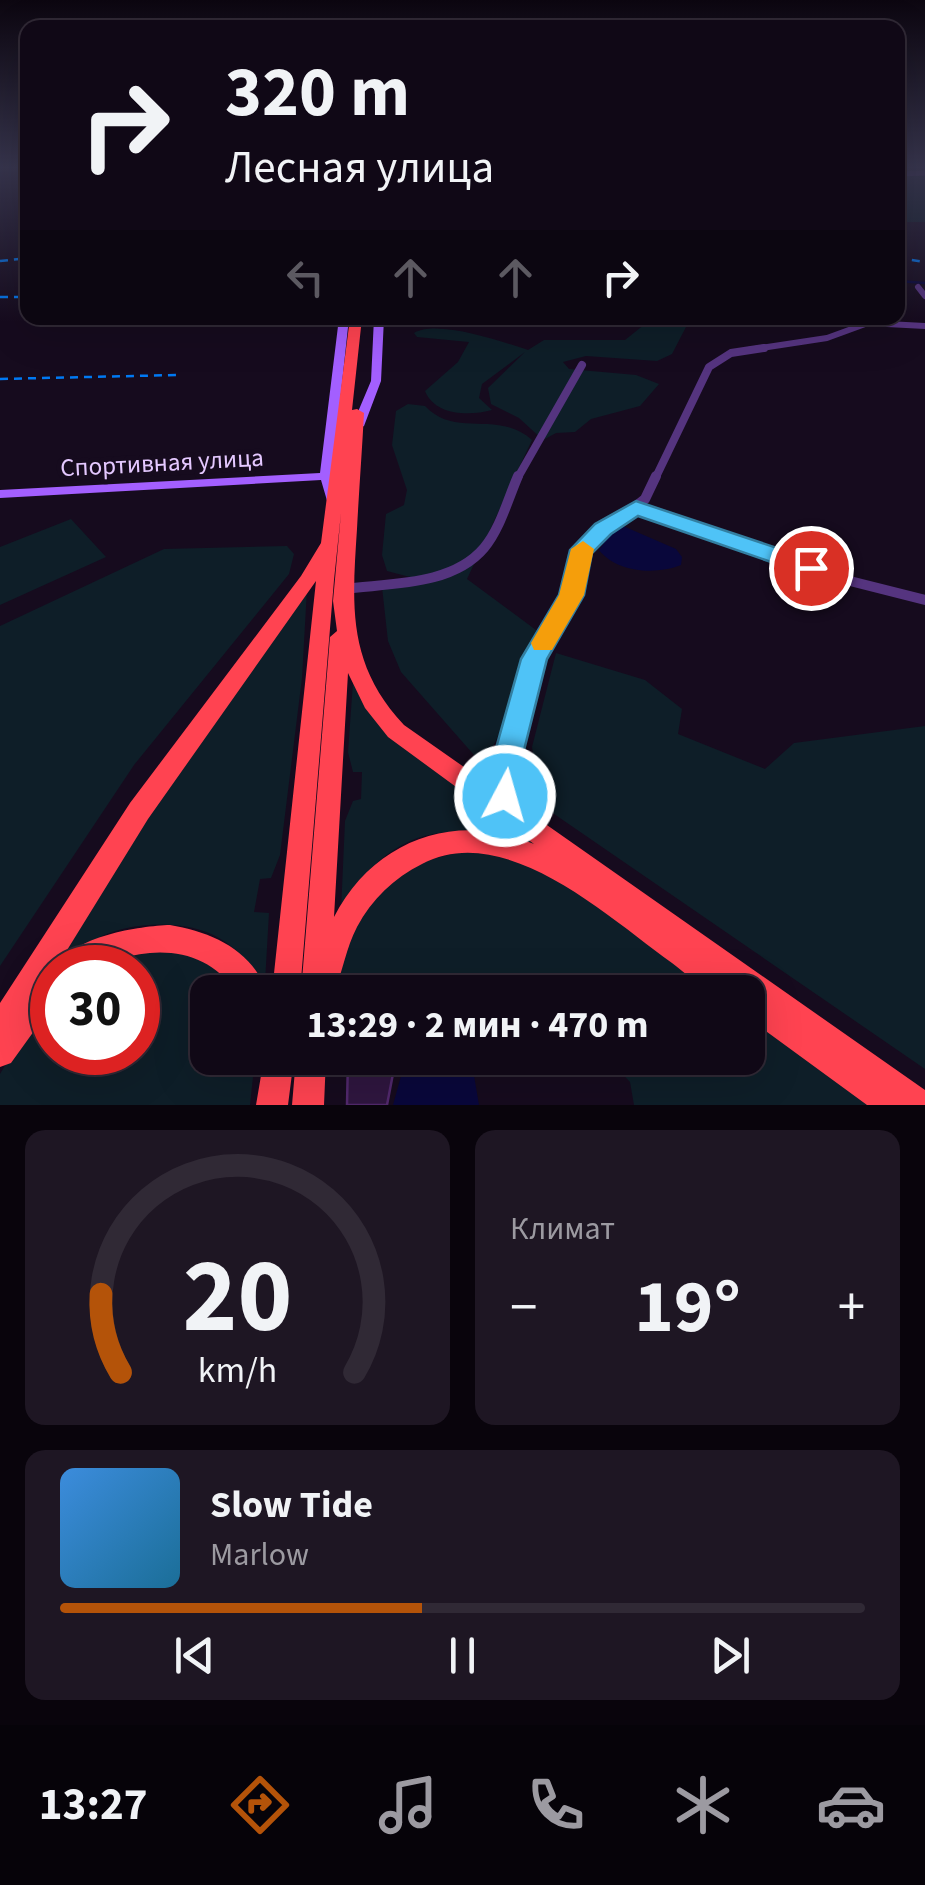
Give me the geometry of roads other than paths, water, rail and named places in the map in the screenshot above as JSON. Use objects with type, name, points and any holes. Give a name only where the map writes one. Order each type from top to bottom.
[{"type":"highway","points":[[319,975],[355,436],[356,325]]},
{"type":"highway","points":[[288,975],[330,538],[348,388],[363,325]]},
{"type":"highway","points":[[0,1030],[102,867],[180,752],[304,584],[330,538]]},
{"type":"highway","points":[[343,595],[351,656],[365,694],[396,731],[919,1105]]},
{"type":"highway","points":[[324,975],[336,937],[366,890],[411,855],[466,840],[507,844],[553,864],[712,975]]},
{"type":"highway","points":[[120,945],[156,938],[178,939],[219,954],[242,975]]},
{"type":"highway","points":[[0,1052],[30,1012]]},
{"type":"highway","points":[[765,1013],[893,1105]]},
{"type":"highway","points":[[267,1075],[269,1105]]},
{"type":"highway","points":[[269,1105],[275,1075]]},
{"type":"highway","points":[[308,1105],[310,1075]]},
{"type":"street","points":[[925,288],[918,287],[925,296]]},
{"type":"street","points":[[334,505],[326,476],[343,325]]},
{"type":"street","points":[[355,436],[376,381],[378,325]]},
{"type":"street","points":[[529,829],[508,803],[506,766],[534,659],[572,595],[582,550],[590,539],[645,499],[709,367],[722,356],[827,338],[863,325]]},
{"type":"street","points":[[343,595],[442,576],[466,565],[487,546],[519,475],[582,365]]},
{"type":"street","points":[[334,412],[348,388]]},
{"type":"street","name":"Спортивная улица","points":[[0,494],[326,476]]},
{"type":"street","points":[[636,508],[850,581],[925,600]]},
{"type":"street","points":[[442,767],[479,778],[506,766]]},
{"type":"waterway","points":[[905,282],[925,283]]},
{"type":"railway","points":[[0,261],[20,259]]},
{"type":"railway","points":[[905,259],[925,262]]},
{"type":"railway","points":[[0,297],[20,297]]},
{"type":"railway","points":[[0,379],[177,375]]}]
